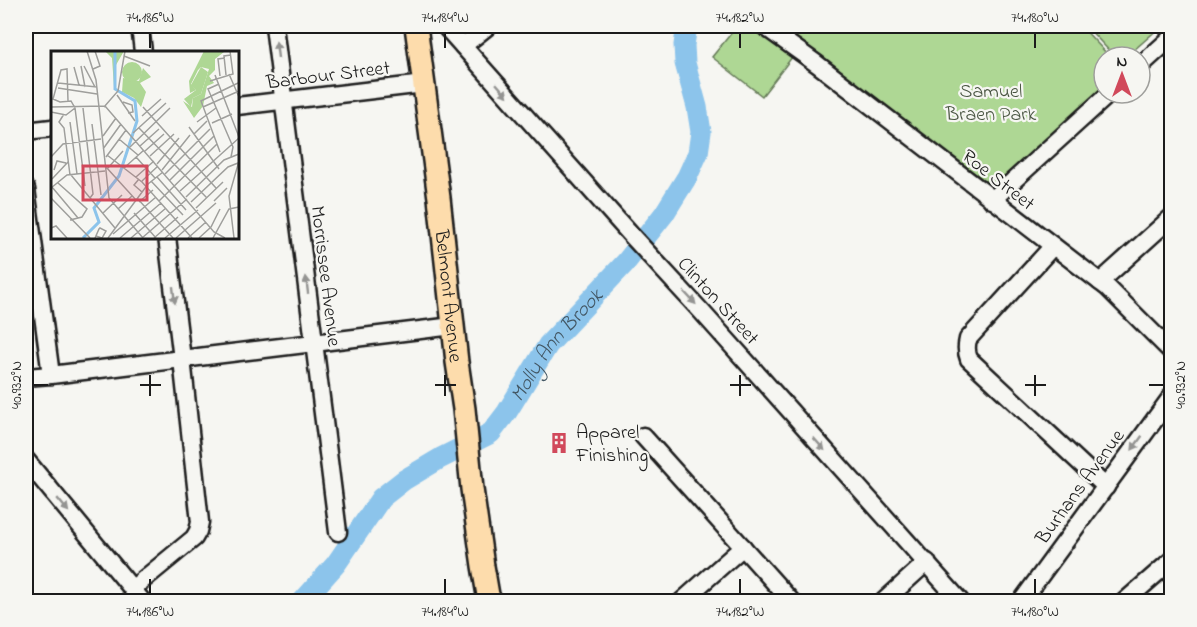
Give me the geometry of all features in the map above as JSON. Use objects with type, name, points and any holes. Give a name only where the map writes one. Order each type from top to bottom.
[{"type":"main road","name":"Belmont Avenue","points":[[416,26],[439,198],[472,489],[483,566],[491,602]]},
{"type":"street","points":[[140,26],[143,51]]},
{"type":"street","name":"Morrissee Avenue","points":[[274,26],[338,532]]},
{"type":"street","name":"Clinton Street","points":[[445,26],[961,602]]},
{"type":"street","points":[[463,46],[488,26]]},
{"type":"street","name":"Roe Street","points":[[776,29],[817,64],[1100,282],[1172,352]]},
{"type":"street","points":[[1152,55],[1172,37]]},
{"type":"street","name":"Barbour Street","points":[[238,106],[424,84]]},
{"type":"street","points":[[992,200],[1097,105]]},
{"type":"street","points":[[26,131],[51,128]]},
{"type":"street","points":[[26,189],[51,375]]},
{"type":"street","points":[[1100,282],[1172,217]]},
{"type":"street","points":[[26,460],[138,595],[194,538],[200,522],[166,238]]},
{"type":"street","points":[[1053,246],[968,339],[966,353],[969,359],[1106,487]]},
{"type":"street","points":[[26,377],[453,326]]},
{"type":"street","name":"Burhans Avenue","points":[[1023,601],[1172,396]]},
{"type":"street","points":[[644,436],[792,602]]},
{"type":"street","points":[[681,602],[743,547]]},
{"type":"street","points":[[1124,602],[1172,560]]},
{"type":"street","points":[[883,602],[927,562]]},
{"type":"green space","points":[[737,26],[753,26],[793,56],[762,96],[712,57]]},
{"type":"green space","name":"Samuel Braen Park","points":[[788,26],[1081,26],[1099,45],[1092,45],[1092,105],[995,202],[778,34]]},
{"type":"green space","points":[[1086,26],[1157,26],[1159,28],[1140,45],[1104,45]]},
{"type":"waterway","name":"Molly Ann Brook","points":[[302,602],[336,564],[381,498],[404,480],[441,458],[491,433],[507,412],[548,345],[626,262],[664,214],[687,177],[698,153],[701,132],[685,63],[684,45],[687,26]]},
{"type":"place","name":"Apparel Finishing","points":[[559,443]]}]
